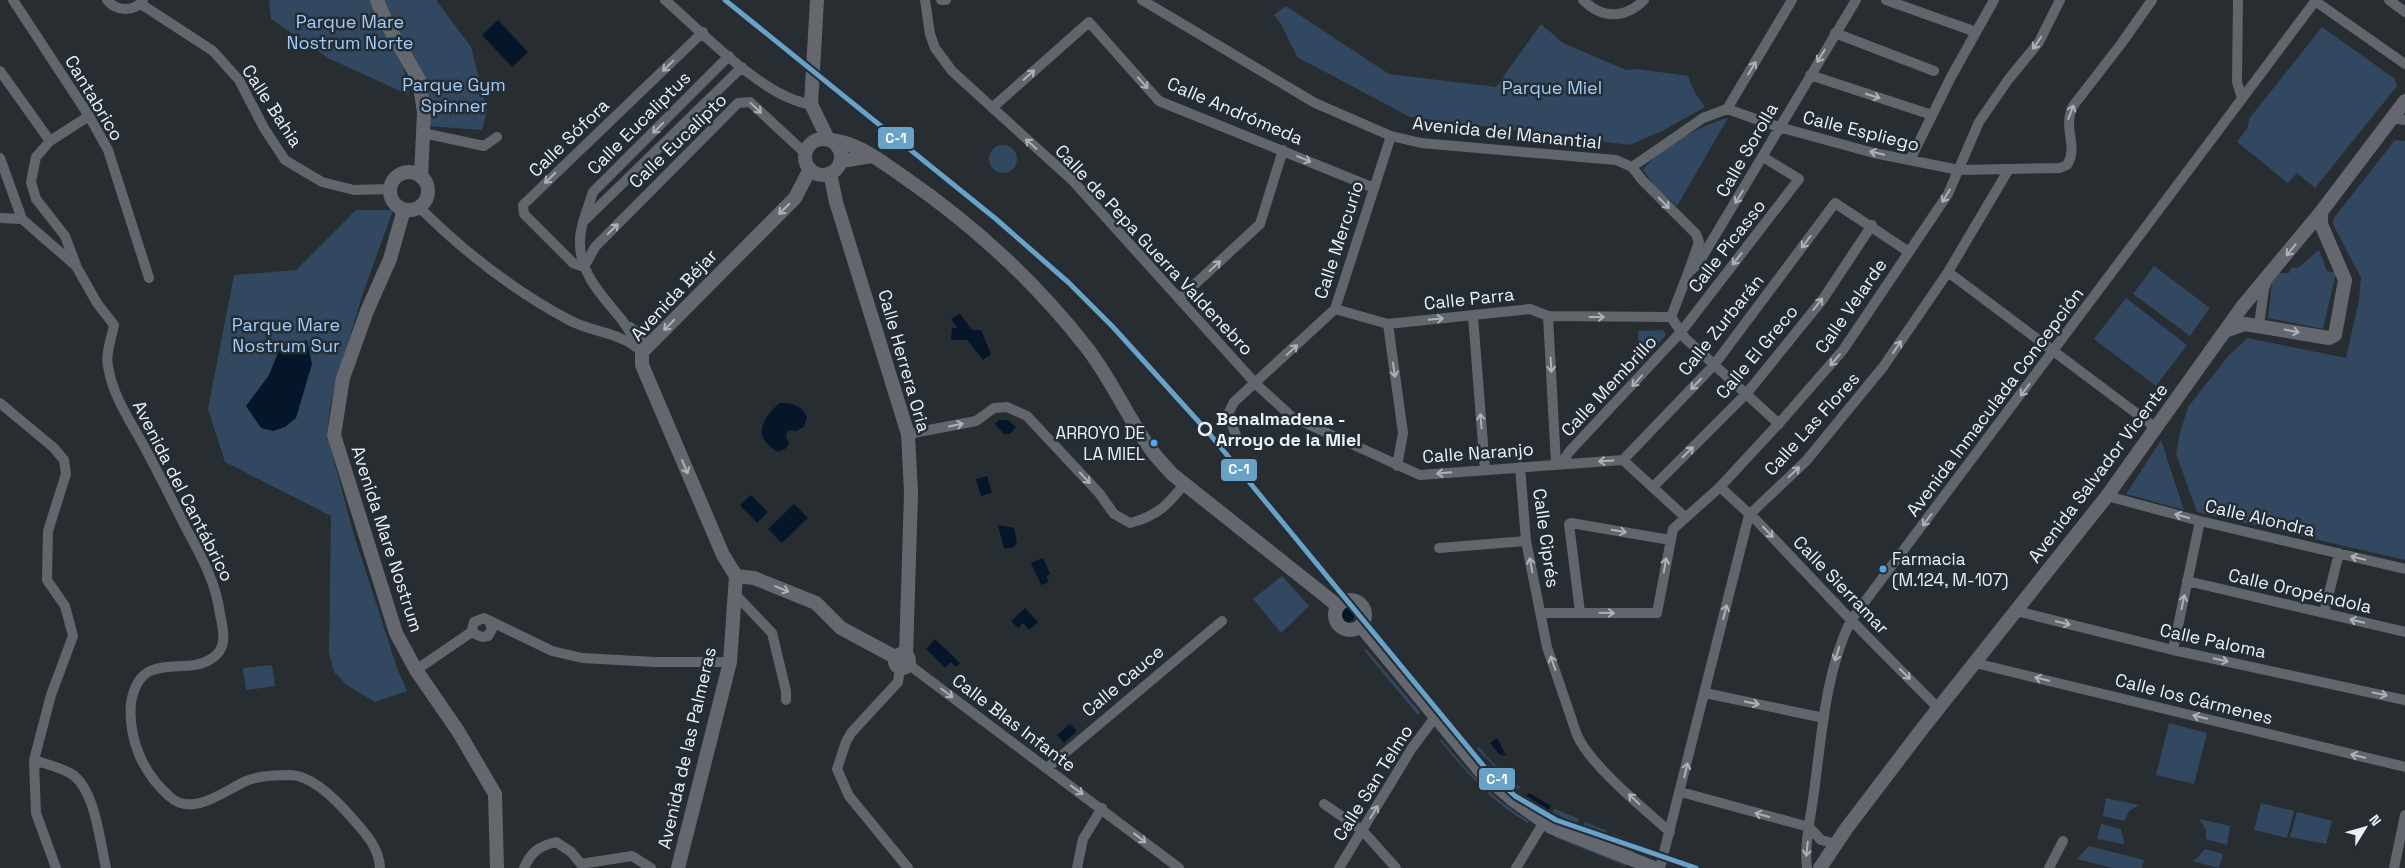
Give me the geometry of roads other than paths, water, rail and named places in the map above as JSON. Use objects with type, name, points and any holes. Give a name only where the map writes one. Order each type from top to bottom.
[{"type":"street","name":"Cantabrico","points":[[13,0],[89,116],[108,150],[149,278]]},
{"type":"street","points":[[107,0],[116,8],[124,9],[142,2]]},
{"type":"street","points":[[377,0],[386,22],[419,80],[424,112],[421,177]]},
{"type":"street","points":[[665,0],[742,67],[773,91],[813,107],[829,140],[840,149],[841,161]]},
{"type":"street","points":[[817,0],[816,47],[811,88],[814,141],[806,154],[820,172],[841,161],[872,156]]},
{"type":"street","name":"Calle de Pepa Guerra Valdenebro","points":[[925,0],[930,34],[935,48],[952,71],[1072,180],[1256,384],[1292,417],[1397,466]]},
{"type":"street","points":[[941,0],[946,0]]},
{"type":"street","name":"Avenida del Manantial","points":[[1142,0],[1315,103],[1391,136],[1421,143],[1616,160],[1632,167]]},
{"type":"street","points":[[1583,0],[1590,7],[1610,15],[1628,12],[1644,0]]},
{"type":"street","points":[[1688,274],[1699,242],[1696,234],[1642,180],[1632,167],[1704,118],[1727,110],[1792,0]]},
{"type":"street","name":"Calle Sorolla","points":[[1671,317],[1688,274],[1698,264],[1763,157],[1778,127],[1856,0]]},
{"type":"street","points":[[1886,0],[1976,32]]},
{"type":"street","points":[[1910,160],[1994,0]]},
{"type":"street","name":"Calle Velarde","points":[[1580,612],[1656,613],[1659,607],[1673,529],[1684,517],[1720,487],[1779,424],[1843,350],[1948,194],[1979,122],[2008,80],[2039,42],[2060,0]]},
{"type":"street","name":"Calle Espliego","points":[[1727,110],[1778,127],[1910,160],[1959,170],[2060,168],[2067,165],[2071,160],[2068,116],[2073,106],[2152,0]]},
{"type":"street","points":[[2238,0],[2237,82],[2242,98]]},
{"type":"street","points":[[2389,0],[2405,12]]},
{"type":"street","points":[[2315,1],[2405,64]]},
{"type":"street","name":"Avenida Inmaculada Concepción","points":[[1806,868],[1809,828],[1832,669],[1841,641],[1851,620],[2315,1]]},
{"type":"street","name":"Calle Bahia","points":[[142,2],[213,51],[239,80],[264,128],[285,160],[322,182],[354,190],[391,189]]},
{"type":"street","name":"Calle Andrómeda","points":[[992,108],[1089,22],[1159,101],[1374,188]]},
{"type":"street","name":"Calle Sófora","points":[[584,267],[573,263],[524,214],[523,204],[703,32]]},
{"type":"street","points":[[1835,33],[1934,71]]},
{"type":"street","name":"Calle Eucaliptus","points":[[584,221],[593,192],[729,56]]},
{"type":"street","name":"Calle Eucalipto","points":[[584,221],[742,67]]},
{"type":"street","points":[[0,71],[50,141]]},
{"type":"street","points":[[1810,75],[1932,115]]},
{"type":"street","points":[[704,81],[713,83],[715,93]]},
{"type":"street","name":"Avenida Salvador Vicente","points":[[1820,868],[1938,708],[2107,496],[2228,330],[2242,307],[2270,276],[2398,119],[2405,101]]},
{"type":"street","name":"Calle Eucalipto","points":[[584,267],[595,247],[738,103],[750,102],[806,154]]},
{"type":"street","name":"Avenida del Cantábrico","points":[[89,116],[50,141],[36,157],[31,182],[36,199],[65,236],[76,266],[97,303],[114,325],[107,364],[117,398],[210,574],[217,592],[224,637],[223,645],[211,659],[197,665],[151,671],[140,680],[133,692],[130,714],[132,738],[148,770],[167,794],[182,803],[200,803],[212,800],[248,780],[293,775],[316,785],[339,802],[373,843],[380,868]]},
{"type":"street","points":[[423,133],[484,146],[497,137]]},
{"type":"street","name":"Calle Mercurio","points":[[1237,438],[1228,414],[1234,402],[1256,384],[1335,309],[1391,136]]},
{"type":"street","points":[[814,141],[845,142],[872,156],[965,223],[1018,270],[1088,348],[1113,385],[1151,450],[1172,474],[1338,606]]},
{"type":"street","points":[[1179,299],[1260,224],[1283,150]]},
{"type":"street","name":"Calle Picasso","points":[[1681,332],[1799,179],[1763,157]]},
{"type":"street","name":"Avenida del Cantábrico","points":[[0,158],[22,219],[76,266]]},
{"type":"street","name":"Calle Las Flores","points":[[1749,515],[1806,461],[1883,367],[1948,272],[2009,169]]},
{"type":"street","points":[[411,172],[421,177],[428,187],[427,198],[413,208],[402,208],[393,200],[392,184],[400,175],[411,172]]},
{"type":"street","name":"Calle Herrera Oria","points":[[820,172],[836,202],[908,434],[911,493],[902,661]]},
{"type":"street","name":"Avenida Béjar","points":[[736,576],[723,555],[642,365],[647,348],[820,172]]},
{"type":"street","points":[[611,175],[612,184],[622,184]]},
{"type":"street","name":"Calle Zurbarán","points":[[1624,460],[1714,365],[1835,203],[1872,225]]},
{"type":"street","points":[[413,208],[510,286],[585,328],[625,339],[647,348]]},
{"type":"street","name":"Avenida Mare Nostrum","points":[[413,208],[403,212],[390,259],[367,311],[343,378],[334,435],[396,633],[416,670],[458,731],[495,794],[496,868]]},
{"type":"street","points":[[2228,330],[2240,324],[2260,325],[2329,338],[2335,336],[2345,280],[2321,224],[2321,212]]},
{"type":"street","points":[[0,218],[22,219]]},
{"type":"street","points":[[584,221],[580,244],[584,267],[602,297],[647,348]]},
{"type":"street","points":[[1872,225],[1909,252]]},
{"type":"street","name":"Calle El Greco","points":[[1653,487],[1747,393],[1823,299],[1872,225]]},
{"type":"street","points":[[1948,272],[2156,428]]},
{"type":"street","points":[[2260,325],[2264,289],[2270,276]]},
{"type":"street","points":[[1335,309],[1388,324],[1403,433],[1397,466]]},
{"type":"street","name":"Calle Parra","points":[[1388,324],[1530,309],[1548,316],[1671,317]]},
{"type":"street","points":[[1473,316],[1485,470]]},
{"type":"street","points":[[1548,316],[1559,464]]},
{"type":"street","points":[[1671,317],[1681,332],[1714,365],[1779,424]]},
{"type":"street","name":"Calle Membrillo","points":[[1559,464],[1681,332]]},
{"type":"street","points":[[0,403],[54,448],[64,460],[66,474],[48,530],[47,580],[65,606],[73,636],[51,695],[34,760],[36,813],[56,868]]},
{"type":"street","points":[[908,434],[976,421],[994,408],[1007,407],[1027,416],[1099,493],[1114,514],[1130,523],[1149,518],[1170,503],[1184,484]]},
{"type":"street","points":[[1624,460],[1684,517]]},
{"type":"street","name":"Calle Naranjo","points":[[1397,466],[1420,475],[1624,460]]},
{"type":"street","name":"Calle Ciprés","points":[[1520,467],[1526,540],[1547,647],[1582,747],[1670,832]]},
{"type":"street","name":"Calle Sierramar","points":[[1720,487],[1757,521],[1938,708]]},
{"type":"street","name":"Calle Alondra","points":[[2107,496],[2200,521],[2405,569]]},
{"type":"street","points":[[1660,868],[1681,792],[1749,515]]},
{"type":"street","points":[[2173,650],[2200,521]]},
{"type":"street","points":[[1540,613],[1580,612],[1569,524],[1670,540]]},
{"type":"street","points":[[1439,548],[1526,540]]},
{"type":"street","points":[[2324,613],[2340,553]]},
{"type":"street","points":[[736,576],[754,578],[816,603],[842,628],[902,661],[898,682],[851,733],[837,769],[849,796],[908,868]]},
{"type":"street","name":"Avenida de las Palmeras","points":[[678,868],[730,662],[736,576]]},
{"type":"street","name":"Calle Oropéndola","points":[[2187,581],[2405,632]]},
{"type":"street","points":[[734,592],[772,633],[786,691],[786,700]]},
{"type":"street","points":[[1351,599],[1361,604],[1366,618],[1361,626],[1352,630],[1342,628],[1335,615],[1338,606],[1351,599]]},
{"type":"street","name":"Calle Paloma","points":[[2016,611],[2173,650],[2405,700]]},
{"type":"street","points":[[473,631],[473,625],[478,619],[484,618],[506,627],[552,651],[582,658],[655,662],[730,662]]},
{"type":"street","name":"Calle Cauce","points":[[1047,768],[1222,620]]},
{"type":"street","points":[[489,621],[492,626],[490,633]]},
{"type":"street","points":[[1361,626],[1482,773],[1512,799],[1551,827],[1654,868]]},
{"type":"street","points":[[473,631],[482,637],[506,627]]},
{"type":"street","points":[[416,670],[473,631]]},
{"type":"street","name":"Calle Blas Infante","points":[[902,661],[1102,808],[1179,868]]},
{"type":"street","name":"Calle los Cármenes","points":[[1975,662],[2405,767]]},
{"type":"street","points":[[1705,693],[1824,718]]},
{"type":"street","name":"Calle San Telmo","points":[[1339,868],[1412,748],[1436,716]]},
{"type":"street","points":[[34,760],[70,773],[83,785],[94,816],[106,868]]},
{"type":"street","points":[[1681,792],[1809,828],[1821,840],[1836,844]]},
{"type":"street","points":[[1324,804],[1363,831],[1396,868]]},
{"type":"street","points":[[1077,868],[1083,838],[1102,808]]},
{"type":"street","points":[[2394,868],[2405,815]]},
{"type":"street","points":[[1516,868],[1544,822]]},
{"type":"street","points":[[2049,868],[2063,841]]},
{"type":"street","points":[[524,868],[529,857],[541,846],[556,842],[571,852],[582,867],[632,856],[651,868]]},
{"type":"place","name":"Benalmadena - Arroyo de la Miel","points":[[1205,429]]},
{"type":"place","name":"ARROYO DE LA MIEL","points":[[1154,443]]},
{"type":"place","name":"Farmacia (M.124, M-107)","points":[[1883,569]]},
{"type":"park label","name":"Parque Mare Nostrum Norte","points":[[350,32]]},
{"type":"park label","name":"Parque Miel","points":[[1552,88]]},
{"type":"park label","name":"Parque Gym Spinner","points":[[454,95]]},
{"type":"park label","name":"Parque Mare Nostrum Sur","points":[[286,335]]}]
